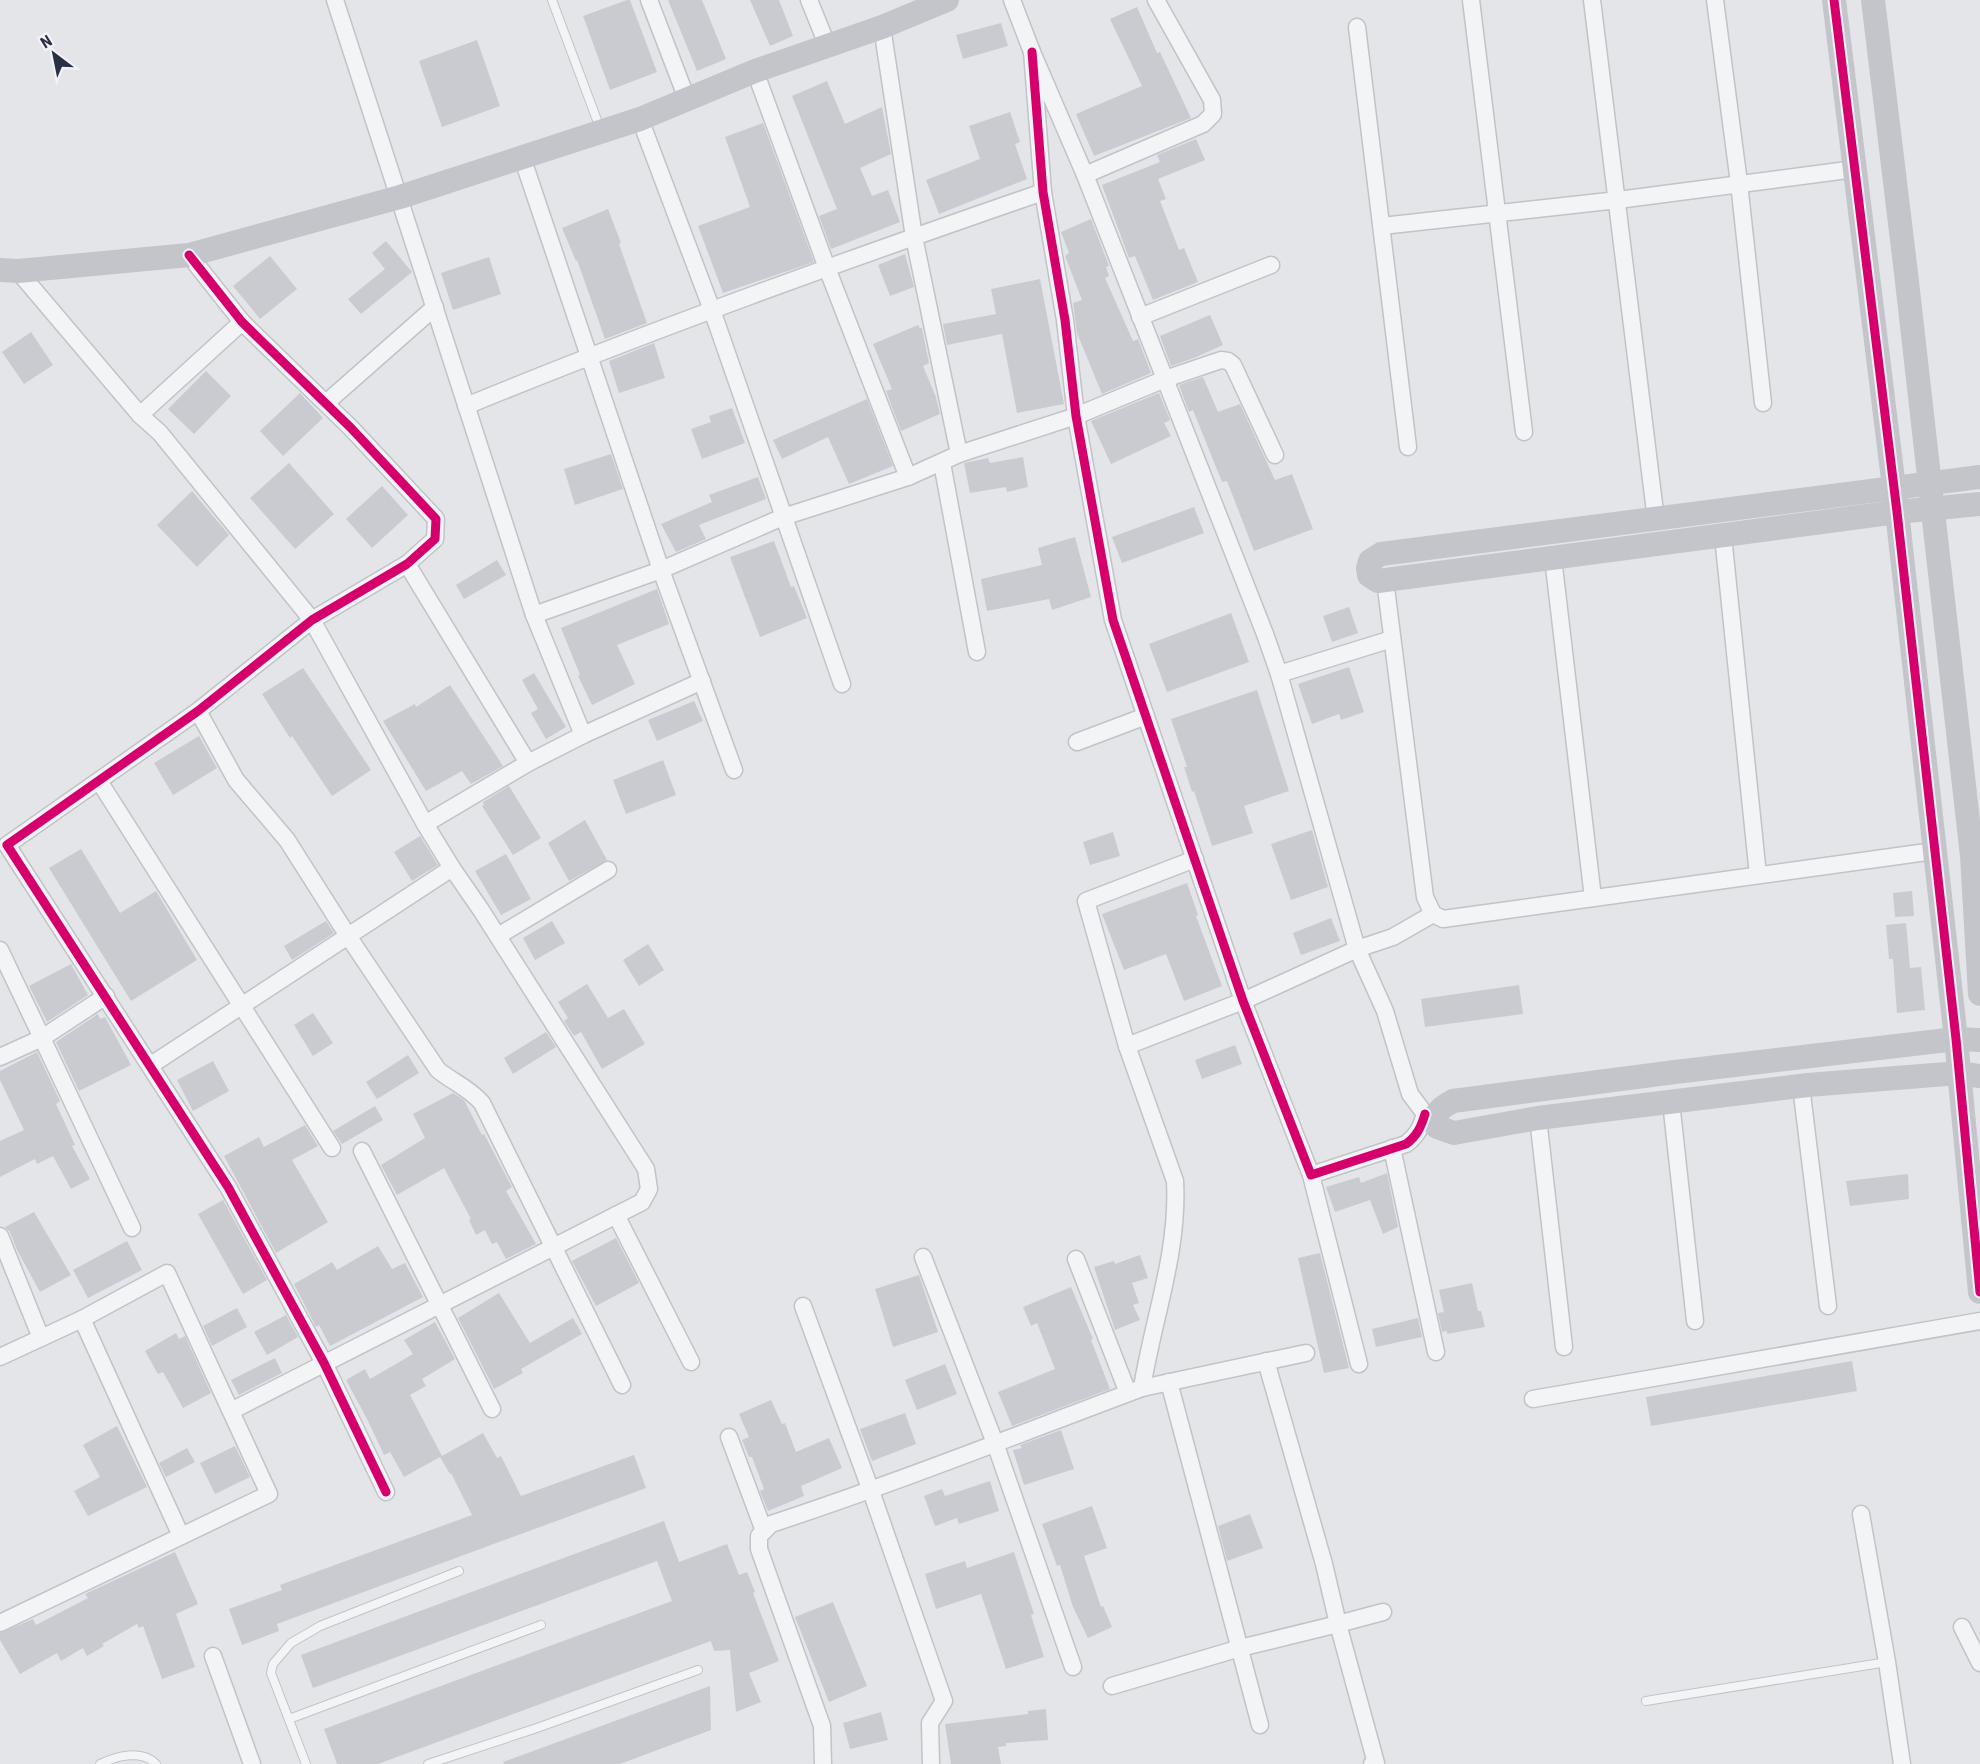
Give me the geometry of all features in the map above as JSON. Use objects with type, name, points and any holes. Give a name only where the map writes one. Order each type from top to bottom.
[{"type":"street","points":[[335,0],[534,615],[583,735]]},
{"type":"street","points":[[649,0],[687,99]]},
{"type":"street","points":[[809,0],[828,47]]},
{"type":"street","points":[[9,270],[189,255],[400,197],[640,119],[755,71],[828,47],[947,0]]},
{"type":"street","points":[[1012,0],[1084,174],[1279,674],[1358,949],[1385,1011],[1410,1094],[1437,1127],[1454,1133],[1538,1118],[1801,1086],[1970,1075]]},
{"type":"street","points":[[1084,174],[1203,124],[1213,114],[1212,100],[1156,0]]},
{"type":"street","points":[[1471,0],[1524,432]]},
{"type":"street","points":[[1592,0],[1656,520]]},
{"type":"street","points":[[1715,0],[1739,183],[1763,403]]},
{"type":"street","points":[[1834,0],[1897,513],[1956,1039],[1970,1075],[1980,1292]]},
{"type":"street","points":[[1873,0],[1972,856],[1980,994]]},
{"type":"street","points":[[882,27],[914,237],[959,454]]},
{"type":"street","points":[[1356,27],[1408,447]]},
{"type":"street","points":[[1032,51],[1043,192],[1065,320],[1076,416],[1113,620],[1243,1001],[1311,1176],[1359,1364]]},
{"type":"street","points":[[755,71],[827,268],[908,477]]},
{"type":"street","points":[[640,119],[712,310],[842,684]]},
{"type":"street","points":[[522,158],[661,570],[734,770]]},
{"type":"street","points":[[1382,226],[1618,200],[1855,169]]},
{"type":"street","points":[[466,406],[590,355],[1043,192]]},
{"type":"street","points":[[189,255],[242,322],[326,404],[436,519],[435,539],[407,564],[312,620],[198,711],[8,845],[228,1187],[324,1363],[387,1492]]},
{"type":"street","points":[[1140,317],[1271,264]]},
{"type":"street","points":[[9,270],[140,415],[160,433],[312,620],[425,824],[646,1169],[648,1189],[642,1202],[231,1411]]},
{"type":"street","points":[[1868,278],[1906,273]]},
{"type":"street","points":[[326,404],[435,308]]},
{"type":"street","points":[[140,415],[242,322]]},
{"type":"street","points":[[534,615],[661,570],[783,517],[908,477],[959,454],[1076,416],[1165,379],[1221,360],[1233,365],[1275,455]]},
{"type":"street","points":[[942,463],[977,652]]},
{"type":"street","points":[[1980,477],[1381,554],[1370,561],[1368,568],[1372,579],[1378,581],[1980,504]]},
{"type":"street","points":[[1723,536],[1758,875]]},
{"type":"street","points":[[1553,558],[1593,898]]},
{"type":"street","points":[[407,564],[528,764]]},
{"type":"street","points":[[1385,580],[1425,897],[1433,914],[1443,919],[1934,851]]},
{"type":"street","points":[[1279,674],[1392,639]]},
{"type":"street","points":[[425,824],[583,735],[702,681]]},
{"type":"street","points":[[198,711],[236,780],[287,840],[438,1070],[450,1080],[463,1085],[482,1103],[622,1384]]},
{"type":"street","points":[[1077,742],[1146,716]]},
{"type":"street","points":[[99,781],[332,1148]]},
{"type":"street","points":[[1135,1391],[1172,1249],[1176,1204],[1175,1181],[1127,1046],[1086,901],[1195,859]]},
{"type":"street","points":[[151,1065],[452,868]]},
{"type":"street","points":[[498,936],[608,870]]},
{"type":"street","points":[[1127,1046],[1243,1001],[1358,949],[1393,937],[1433,914]]},
{"type":"street","points":[[0,950],[132,1228]]},
{"type":"street","points":[[0,1057],[42,1038],[106,996]]},
{"type":"street","points":[[1311,1176],[1406,1144],[1414,1138],[1430,1117],[1453,1101],[1956,1039],[1980,1040]]},
{"type":"street","points":[[1801,1086],[1828,1306]]},
{"type":"street","points":[[1671,1102],[1695,1321]]},
{"type":"street","points":[[1538,1118],[1564,1347]]},
{"type":"street","points":[[1392,1148],[1436,1352]]},
{"type":"street","points":[[362,1151],[492,1408]]},
{"type":"street","points":[[616,1215],[691,1362]]},
{"type":"street","points":[[0,1236],[41,1338]]},
{"type":"street","points":[[923,1257],[995,1443],[1073,1666]]},
{"type":"street","points":[[1076,1259],[1135,1391]]},
{"type":"street","points":[[0,1357],[82,1319],[167,1274],[269,1494],[0,1623]]},
{"type":"street","points":[[802,1306],[872,1491],[944,1701],[930,1723],[932,1764]]},
{"type":"street","points":[[82,1319],[181,1536]]},
{"type":"street","points":[[1533,1399],[1980,1322]]},
{"type":"street","points":[[823,1764],[822,1726],[759,1549],[759,1536],[771,1524],[872,1491],[1135,1391],[1306,1353]]},
{"type":"street","points":[[1266,1361],[1326,1572],[1376,1763],[1372,1764]]},
{"type":"street","points":[[1169,1382],[1260,1725]]},
{"type":"street","points":[[729,1437],[764,1530]]},
{"type":"street","points":[[1861,1514],[1902,1764]]},
{"type":"street","points":[[1112,1686],[1239,1648],[1383,1612]]},
{"type":"street","points":[[1962,1627],[1980,1663]]},
{"type":"street","points":[[213,1656],[252,1764]]},
{"type":"lane","points":[[552,0],[602,131]]},
{"type":"lane","points":[[306,1764],[271,1672],[273,1664],[291,1643],[321,1626],[459,1571]]},
{"type":"lane","points":[[288,1719],[542,1625]]},
{"type":"lane","points":[[1646,1701],[1887,1662]]},
{"type":"lane","points":[[428,1764],[698,1670]]},
{"type":"lane","points":[[100,1764],[131,1754],[151,1759],[156,1764]]},
{"type":"building","points":[[630,0],[657,72],[610,90],[583,16]]},
{"type":"building","points":[[668,0],[702,0],[726,59],[697,71]]},
{"type":"building","points":[[750,0],[779,0],[793,36],[770,46]]},
{"type":"building","points":[[1137,7],[1157,53],[1160,52],[1191,118],[1094,156],[1076,114],[1142,86],[1110,19]]},
{"type":"building","points":[[1001,23],[1008,46],[963,59],[956,35]]},
{"type":"building","points":[[477,40],[500,106],[442,127],[419,61]]},
{"type":"building","points":[[827,81],[845,124],[882,107],[891,154],[860,168],[872,196],[888,190],[900,222],[831,249],[819,216],[837,209],[792,96]]},
{"type":"building","points":[[1010,112],[1020,142],[1015,144],[1027,179],[939,214],[926,180],[980,159],[969,126]]},
{"type":"building","points":[[763,123],[814,262],[723,293],[698,226],[750,207],[725,137]]},
{"type":"building","points":[[1196,139],[1205,160],[1158,179],[1166,199],[1160,201],[1179,250],[1184,248],[1198,282],[1153,300],[1135,256],[1129,258],[1102,185],[1160,162],[1157,155]]},
{"type":"building","points":[[608,209],[647,323],[605,339],[577,260],[562,228]]},
{"type":"building","points":[[1091,219],[1109,266],[1106,267],[1109,276],[1105,278],[1133,341],[1138,339],[1151,373],[1102,394],[1077,333],[1073,303],[1082,300],[1065,256],[1069,253],[1061,232]]},
{"type":"building","points":[[386,241],[412,272],[361,314],[348,299],[385,269],[372,253]]},
{"type":"building","points":[[905,254],[914,287],[890,296],[878,265]]},
{"type":"building","points":[[270,256],[297,289],[260,319],[233,286]]},
{"type":"building","points":[[489,257],[501,294],[453,310],[441,273]]},
{"type":"building","points":[[1040,279],[1064,404],[1017,413],[1002,334],[947,345],[943,324],[996,314],[991,289]]},
{"type":"building","points":[[1210,315],[1223,345],[1171,366],[1160,336]]},
{"type":"building","points":[[918,325],[922,328],[929,363],[923,366],[936,397],[940,414],[901,431],[886,391],[892,389],[873,344]]},
{"type":"building","points":[[31,332],[53,365],[24,384],[2,352]]},
{"type":"building","points":[[654,343],[665,378],[619,393],[609,361]]},
{"type":"building","points":[[206,371],[231,396],[194,434],[168,409]]},
{"type":"building","points":[[1203,377],[1218,412],[1240,404],[1275,480],[1292,474],[1313,529],[1254,551],[1227,481],[1222,482],[1193,410],[1189,412],[1179,385]]},
{"type":"building","points":[[300,393],[323,418],[283,456],[260,431]]},
{"type":"building","points":[[1159,393],[1170,420],[1164,423],[1171,436],[1111,464],[1091,421]]},
{"type":"building","points":[[867,399],[893,466],[849,484],[828,437],[782,459],[773,440]]},
{"type":"building","points":[[732,408],[745,443],[702,459],[691,429],[711,422],[709,416]]},
{"type":"building","points":[[611,454],[623,489],[575,505],[564,469]]},
{"type":"building","points":[[1023,457],[1028,487],[1007,492],[1006,487],[970,493],[964,463],[988,458],[990,463]]},
{"type":"building","points":[[289,463],[334,514],[295,549],[250,498]]},
{"type":"building","points":[[758,477],[766,499],[699,525],[706,539],[676,552],[661,524],[712,502],[709,495]]},
{"type":"building","points":[[382,486],[408,515],[372,548],[346,519]]},
{"type":"building","points":[[192,491],[229,535],[197,567],[157,525]]},
{"type":"building","points":[[1194,507],[1204,533],[1122,563],[1112,537]]},
{"type":"building","points":[[1075,537],[1091,597],[1052,610],[1049,599],[987,611],[981,579],[1042,565],[1038,548]]},
{"type":"building","points":[[774,541],[791,587],[794,586],[807,618],[760,637],[730,557]]},
{"type":"building","points":[[497,560],[506,575],[464,599],[456,585]]},
{"type":"building","points":[[657,589],[669,624],[617,645],[635,684],[592,705],[578,676],[580,675],[561,628]]},
{"type":"building","points":[[1349,607],[1358,633],[1332,642],[1323,616]]},
{"type":"building","points":[[1231,613],[1249,662],[1167,692],[1149,644]]},
{"type":"building","points":[[1349,667],[1364,712],[1341,720],[1339,714],[1312,724],[1298,684]]},
{"type":"building","points":[[303,668],[371,770],[332,796],[292,736],[290,738],[262,694]]},
{"type":"building","points":[[534,673],[566,727],[546,739],[531,713],[538,709],[522,680]]},
{"type":"building","points":[[450,685],[503,766],[471,784],[462,771],[426,791],[383,721],[415,704],[416,707]]},
{"type":"building","points":[[1257,690],[1289,791],[1244,806],[1253,833],[1212,846],[1194,791],[1192,792],[1184,767],[1187,767],[1171,719]]},
{"type":"building","points":[[694,701],[703,721],[657,741],[648,720]]},
{"type":"building","points":[[199,736],[217,768],[173,795],[154,763]]},
{"type":"building","points":[[663,760],[676,795],[626,814],[613,780]]},
{"type":"building","points":[[509,786],[541,838],[513,855],[482,806],[483,802]]},
{"type":"building","points":[[585,820],[607,860],[569,881],[548,843]]},
{"type":"building","points":[[1312,830],[1328,887],[1291,900],[1271,844]]},
{"type":"building","points":[[1113,832],[1120,856],[1090,865],[1083,842]]},
{"type":"building","points":[[420,836],[438,865],[412,881],[394,852]]},
{"type":"building","points":[[81,849],[120,913],[156,891],[197,960],[131,1001],[49,868]]},
{"type":"building","points":[[506,854],[531,899],[501,915],[475,871]]},
{"type":"building","points":[[1187,883],[1198,915],[1196,916],[1222,986],[1184,1001],[1166,954],[1124,970],[1102,914]]},
{"type":"building","points":[[1912,891],[1914,916],[1895,917],[1893,893]]},
{"type":"building","points":[[1331,918],[1340,941],[1301,955],[1293,933]]},
{"type":"building","points":[[326,921],[334,933],[292,960],[284,946]]},
{"type":"building","points":[[552,921],[565,943],[535,960],[523,938]]},
{"type":"building","points":[[1906,923],[1910,968],[1921,967],[1925,1010],[1897,1013],[1893,959],[1889,959],[1886,925]]},
{"type":"building","points":[[648,944],[664,970],[639,986],[623,960]]},
{"type":"building","points":[[71,964],[88,995],[47,1022],[29,986]]},
{"type":"building","points":[[587,984],[608,1018],[624,1009],[645,1044],[602,1069],[581,1032],[574,1036],[564,1021],[568,1018],[558,1002]]},
{"type":"building","points":[[1519,985],[1523,1014],[1425,1027],[1421,999]]},
{"type":"building","points":[[313,1013],[333,1043],[313,1056],[294,1025]]},
{"type":"building","points":[[98,1014],[100,1019],[105,1017],[131,1065],[79,1091],[56,1042]]},
{"type":"building","points":[[546,1032],[556,1047],[513,1074],[504,1058]]},
{"type":"building","points":[[1235,1045],[1242,1064],[1202,1079],[1195,1060]]},
{"type":"building","points":[[37,1052],[60,1101],[56,1104],[75,1145],[72,1146],[90,1179],[71,1189],[53,1156],[37,1164],[35,1159],[0,1177],[0,1141],[24,1130],[0,1080],[0,1071]]},
{"type":"building","points":[[408,1055],[419,1073],[377,1099],[366,1082]]},
{"type":"building","points":[[213,1061],[229,1091],[193,1111],[177,1080]]},
{"type":"building","points":[[453,1093],[464,1100],[482,1135],[484,1134],[512,1187],[506,1191],[536,1244],[506,1259],[497,1242],[492,1244],[485,1230],[476,1235],[469,1220],[471,1219],[444,1168],[397,1195],[381,1165],[425,1138],[413,1114]]},
{"type":"building","points":[[375,1106],[383,1120],[342,1144],[333,1131]]},
{"type":"building","points":[[305,1125],[318,1146],[292,1160],[328,1222],[276,1253],[224,1156],[259,1137],[264,1147]]},
{"type":"building","points":[[1387,1173],[1398,1227],[1383,1234],[1370,1200],[1335,1212],[1326,1187],[1359,1177],[1361,1183]]},
{"type":"building","points":[[1908,1174],[1909,1199],[1850,1206],[1846,1181]]},
{"type":"building","points":[[223,1200],[267,1280],[243,1294],[198,1214]]},
{"type":"building","points":[[34,1212],[71,1275],[40,1292],[10,1232],[5,1227]]},
{"type":"building","points":[[616,1238],[639,1283],[596,1306],[572,1261]]},
{"type":"building","points":[[127,1241],[142,1270],[88,1298],[73,1270]]},
{"type":"building","points":[[378,1246],[392,1269],[405,1263],[423,1297],[330,1346],[319,1325],[316,1327],[294,1284],[332,1262],[337,1270]]},
{"type":"building","points":[[1320,1253],[1349,1368],[1324,1373],[1298,1258]]},
{"type":"building","points":[[1140,1255],[1148,1278],[1132,1283],[1139,1303],[1133,1305],[1140,1320],[1115,1330],[1094,1267],[1114,1261],[1115,1264]]},
{"type":"building","points":[[919,1275],[938,1332],[893,1347],[875,1289]]},
{"type":"building","points":[[1472,1283],[1478,1311],[1481,1311],[1485,1327],[1447,1334],[1447,1331],[1442,1332],[1438,1313],[1444,1312],[1439,1290]]},
{"type":"building","points":[[1071,1287],[1093,1339],[1091,1340],[1110,1389],[1012,1426],[998,1392],[1055,1369],[1037,1323],[1031,1326],[1023,1307]]},
{"type":"building","points":[[499,1293],[530,1343],[573,1318],[582,1334],[521,1369],[523,1373],[494,1389],[458,1318]]},
{"type":"building","points":[[237,1308],[247,1327],[212,1346],[203,1326]]},
{"type":"building","points":[[286,1315],[298,1337],[267,1355],[254,1332]]},
{"type":"building","points":[[1418,1318],[1422,1337],[1376,1347],[1372,1329]]},
{"type":"building","points":[[435,1322],[455,1359],[422,1379],[426,1386],[410,1395],[442,1456],[483,1433],[497,1458],[501,1456],[521,1496],[634,1455],[646,1488],[277,1624],[279,1631],[242,1645],[229,1609],[282,1590],[280,1585],[472,1515],[451,1473],[440,1457],[404,1477],[390,1452],[384,1455],[346,1380],[365,1369],[370,1379],[413,1354],[404,1340]]},
{"type":"building","points":[[176,1333],[179,1339],[185,1336],[211,1393],[183,1408],[163,1372],[158,1374],[145,1351]]},
{"type":"building","points":[[275,1358],[282,1373],[239,1395],[231,1380]]},
{"type":"building","points":[[1852,1361],[1857,1391],[1651,1426],[1646,1397]]},
{"type":"building","points":[[945,1364],[957,1394],[917,1410],[905,1380]]},
{"type":"building","points":[[771,1400],[782,1424],[785,1423],[796,1452],[829,1438],[842,1468],[801,1486],[804,1496],[768,1511],[760,1491],[764,1489],[752,1457],[749,1457],[742,1440],[749,1437],[739,1414]]},
{"type":"building","points":[[905,1413],[916,1444],[872,1461],[860,1429]]},
{"type":"building","points":[[117,1426],[147,1487],[88,1516],[74,1491],[100,1477],[83,1445]]},
{"type":"building","points":[[1061,1430],[1074,1469],[1024,1485],[1013,1450],[1022,1448],[1020,1445]]},
{"type":"building","points":[[235,1446],[250,1477],[215,1494],[200,1463]]},
{"type":"building","points":[[187,1448],[195,1462],[166,1477],[159,1463]]},
{"type":"building","points":[[990,1481],[999,1511],[959,1524],[957,1518],[935,1526],[924,1496],[942,1489],[945,1496]]},
{"type":"building","points":[[1092,1506],[1107,1548],[1084,1556],[1101,1607],[1103,1606],[1112,1627],[1088,1638],[1073,1607],[1060,1565],[1057,1566],[1042,1524]]},
{"type":"building","points":[[1250,1514],[1263,1548],[1227,1561],[1218,1526]]},
{"type":"building","points":[[664,1521],[679,1562],[727,1544],[739,1575],[747,1572],[779,1661],[749,1673],[761,1702],[736,1712],[730,1650],[714,1651],[711,1641],[378,1764],[337,1764],[324,1729],[672,1601],[657,1561],[313,1688],[301,1655]]},
{"type":"building","points":[[175,1552],[198,1604],[176,1614],[195,1667],[162,1679],[143,1626],[139,1628],[137,1624],[102,1644],[104,1646],[87,1656],[83,1648],[61,1661],[57,1653],[20,1674],[0,1640],[0,1633],[33,1619],[36,1625],[88,1598],[85,1594]]},
{"type":"building","points":[[1014,1552],[1034,1614],[1031,1615],[1044,1657],[1006,1669],[981,1594],[936,1609],[925,1574],[965,1561],[967,1568]]},
{"type":"building","points":[[833,1602],[867,1686],[829,1702],[795,1617]]},
{"type":"building","points":[[710,1686],[711,1730],[620,1764],[504,1764],[503,1762]]},
{"type":"building","points":[[1046,1709],[1048,1740],[1006,1743],[1006,1746],[998,1747],[1001,1764],[951,1764],[945,1724],[1028,1714],[1028,1711]]},
{"type":"building","points":[[881,1712],[888,1740],[850,1749],[843,1723]]},
{"type":"cycle path","points":[[1834,0],[1897,512],[1956,1039],[1980,1292]]},
{"type":"cycle path","points":[[1032,52],[1043,192],[1065,320],[1076,416],[1113,620],[1243,1001],[1311,1175],[1406,1144],[1418,1131],[1425,1114]]},
{"type":"cycle path","points":[[189,255],[242,322],[351,428],[436,519],[435,539],[407,564],[312,620],[198,711],[7,845],[228,1187],[324,1363],[386,1492]]}]
